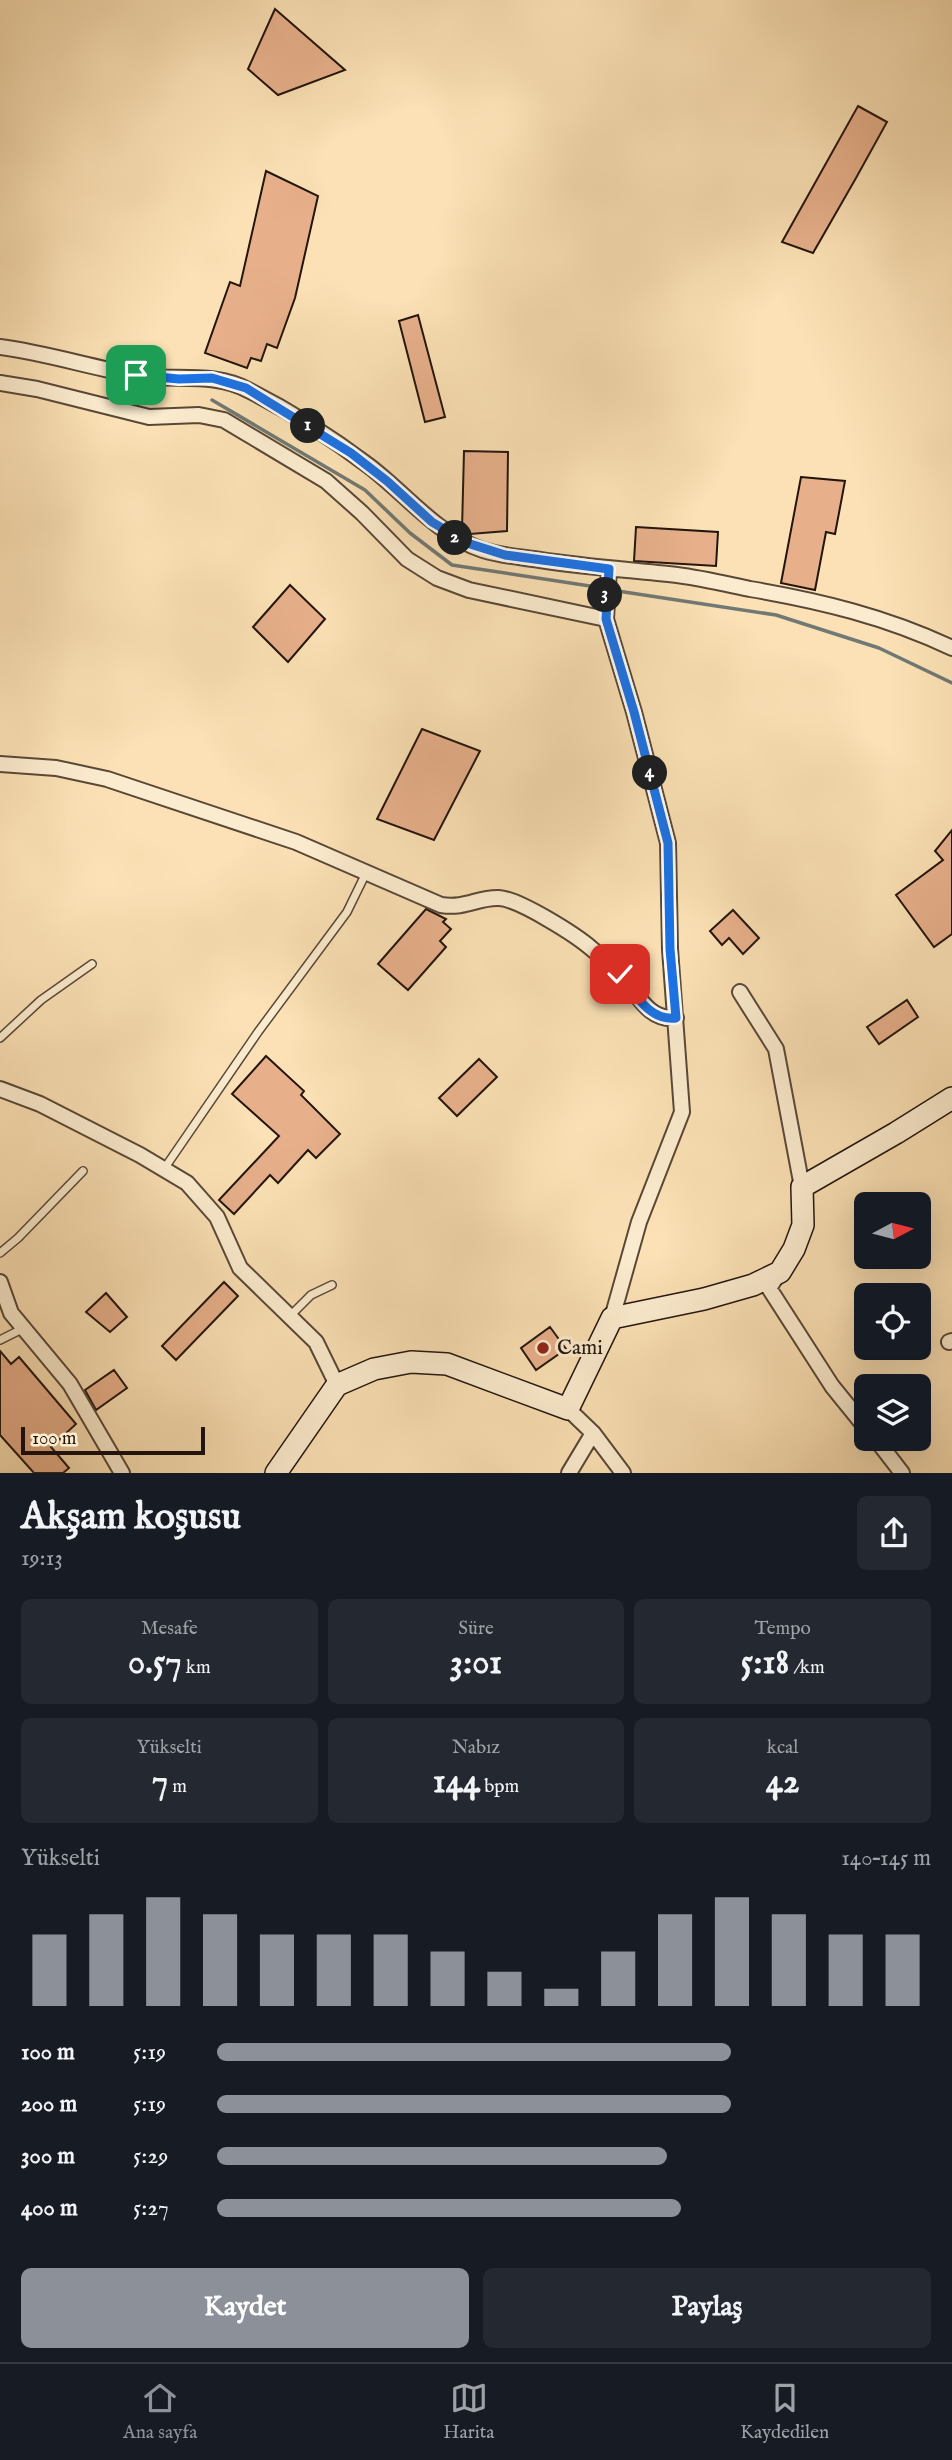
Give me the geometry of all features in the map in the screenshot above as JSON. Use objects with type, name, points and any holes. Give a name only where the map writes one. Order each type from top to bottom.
[{"type":"street","points":[[0,346],[53,355],[136,375],[179,379],[212,378],[235,384],[257,394],[351,453],[432,522],[455,537],[492,552],[608,574],[680,576],[826,603],[891,622],[952,648]]},
{"type":"street","points":[[0,383],[37,389],[149,417],[199,415],[224,420],[326,481],[408,559],[437,578],[469,590],[605,613]]},
{"type":"street","points":[[568,1409],[612,1318],[639,1222],[682,1112],[670,949],[668,843],[605,613],[608,574]]},
{"type":"street","points":[[0,764],[56,768],[107,779],[296,842],[441,905],[460,906],[488,899],[509,900],[560,927],[592,948],[620,974],[650,1012],[666,1018],[676,1018]]},
{"type":"street","points":[[740,992],[776,1049],[802,1187],[803,1225],[794,1249],[769,1288],[832,1385],[854,1413]]},
{"type":"street","points":[[0,1089],[40,1104],[187,1182],[217,1217],[240,1268],[316,1342],[337,1385]]},
{"type":"street","points":[[802,1187],[952,1098]]},
{"type":"street","points":[[612,1318],[704,1299],[753,1285],[780,1272]]},
{"type":"street","points":[[0,1282],[11,1313],[70,1384],[122,1473]]},
{"type":"street","points":[[276,1473],[337,1385],[374,1368],[411,1362],[447,1364],[568,1409],[593,1433],[623,1473]]},
{"type":"street","points":[[569,1473],[593,1433]]},
{"type":"street","points":[[884,1451],[902,1473]]},
{"type":"lane","points":[[164,1169],[258,1032],[347,912],[366,873]]},
{"type":"lane","points":[[0,1038],[40,1000],[92,964]]},
{"type":"lane","points":[[0,1252],[18,1238],[83,1171]]},
{"type":"lane","points":[[290,1317],[311,1295],[332,1285]]},
{"type":"lane","points":[[0,1340],[24,1328]]},
{"type":"building","points":[[275,9],[345,70],[278,95],[248,69]]},
{"type":"building","points":[[858,106],[887,122],[856,178],[813,253],[782,242]]},
{"type":"building","points":[[266,171],[318,196],[295,298],[277,348],[267,344],[261,361],[251,358],[247,368],[205,353],[230,282],[240,286]]},
{"type":"building","points":[[418,315],[445,417],[425,422],[399,321]]},
{"type":"building","points":[[464,451],[508,452],[507,531],[470,534],[462,530]]},
{"type":"building","points":[[801,477],[845,481],[835,534],[826,532],[815,590],[781,583]]},
{"type":"building","points":[[636,527],[718,532],[716,566],[634,561]]},
{"type":"building","points":[[290,585],[325,619],[288,662],[253,627]]},
{"type":"building","points":[[422,729],[480,751],[434,840],[377,819]]},
{"type":"building","points":[[952,830],[952,934],[934,947],[896,895],[943,860],[935,851]]},
{"type":"building","points":[[426,909],[446,919],[443,922],[451,929],[440,941],[446,947],[408,990],[378,964]]},
{"type":"building","points":[[733,910],[759,938],[743,954],[729,938],[722,945],[710,931]]},
{"type":"building","points":[[907,1000],[918,1017],[879,1044],[867,1027]]},
{"type":"building","points":[[266,1056],[304,1091],[301,1095],[340,1134],[316,1158],[308,1150],[278,1183],[270,1175],[234,1214],[219,1200],[279,1136],[232,1094]]},
{"type":"building","points":[[479,1059],[497,1077],[457,1116],[439,1098]]},
{"type":"building","points":[[224,1282],[238,1296],[176,1360],[162,1346]]},
{"type":"building","points":[[106,1293],[127,1317],[110,1332],[86,1312]]},
{"type":"building","name":"Cami","points":[[550,1327],[566,1349],[536,1370],[521,1348]]},
{"type":"building","points":[[0,1351],[11,1364],[19,1357],[76,1424],[51,1447],[69,1468],[63,1473],[34,1473],[0,1435]]},
{"type":"building","points":[[114,1370],[127,1388],[96,1410],[85,1390]]},
{"type":"waterway","points":[[212,400],[365,490],[410,533],[452,565],[603,588]]},
{"type":"waterway","points":[[611,590],[776,615],[879,648],[952,683]]},
{"type":"place","name":"Cami","points":[[543,1348]]},
{"type":"route","points":[[136,375],[179,379],[212,378],[246,388],[351,453],[432,522],[479,548],[505,555],[609,569],[606,579],[606,619],[634,712],[668,843],[670,949],[676,1018],[666,1018],[650,1012],[620,974]]}]
